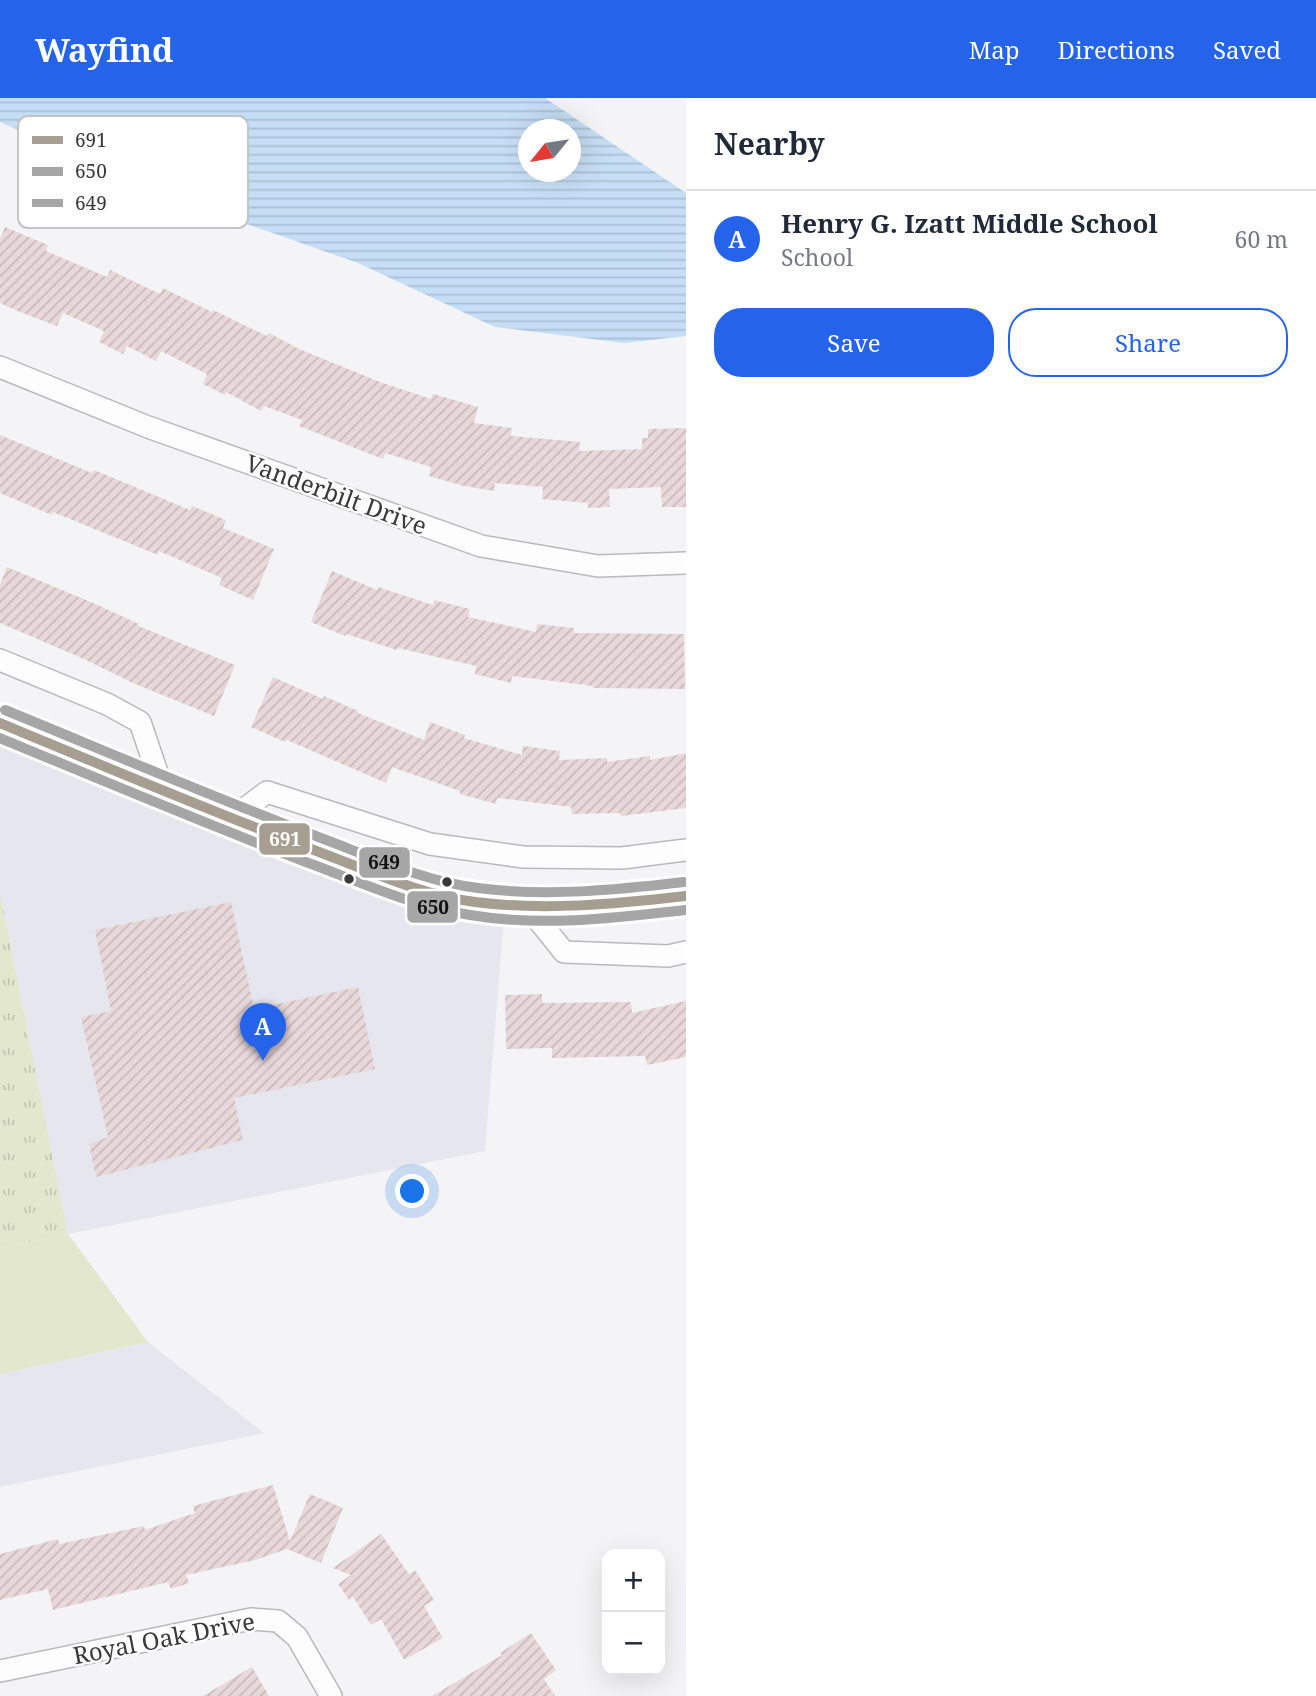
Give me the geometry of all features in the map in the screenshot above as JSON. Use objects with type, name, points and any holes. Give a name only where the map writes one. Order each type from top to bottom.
[{"type":"street","name":"Vanderbilt Drive","points":[[0,367],[161,432],[481,546],[598,566],[686,563]]},
{"type":"street","points":[[0,660],[107,704],[140,722],[163,790]]},
{"type":"street","points":[[0,723],[231,819],[425,891],[476,902],[527,906],[617,903],[686,896]]},
{"type":"street","points":[[231,819],[267,792],[430,844],[470,850],[523,857],[622,858],[686,850]]},
{"type":"street","points":[[527,906],[565,952],[668,956],[686,952]]},
{"type":"street","name":"Royal Oak Drive","points":[[0,1671],[251,1619],[278,1620],[297,1637],[331,1696]]},
{"type":"shaded area","points":[[0,723],[249,827],[505,905],[485,1151],[68,1234],[0,892]]},
{"type":"shaded area","points":[[148,1342],[264,1433],[0,1487],[0,1374]]},
{"type":"green space","points":[[0,892],[68,1234],[0,1248]]},
{"type":"green space","points":[[68,1234],[148,1342],[0,1374],[0,1248]]},
{"type":"water","points":[[0,98],[545,98],[576,119],[518,119],[518,182],[581,182],[581,122],[686,193],[686,336],[624,343],[495,327],[358,263],[248,224],[248,116],[18,116],[18,130],[0,122]]},
{"type":"building","points":[[5,227],[48,245],[46,251],[107,277],[110,270],[160,294],[163,288],[267,336],[269,333],[299,349],[380,382],[431,399],[433,394],[478,407],[474,423],[512,428],[511,436],[580,442],[579,451],[642,449],[642,438],[648,438],[648,429],[686,428],[686,507],[662,507],[661,487],[609,489],[610,507],[588,508],[588,503],[542,499],[543,487],[495,483],[494,491],[429,476],[431,467],[385,453],[383,459],[299,426],[302,420],[264,406],[261,411],[226,392],[225,395],[203,384],[207,374],[161,351],[156,361],[127,346],[123,354],[99,342],[104,331],[63,313],[57,326],[20,312],[0,303],[0,239]]},
{"type":"building","points":[[0,435],[190,510],[192,506],[226,520],[223,528],[274,549],[253,600],[219,585],[222,578],[159,551],[158,555],[0,493]]},
{"type":"building","points":[[7,567],[93,603],[139,624],[138,626],[235,665],[214,716],[0,623],[0,585]]},
{"type":"building","points":[[332,571],[377,590],[378,587],[433,605],[434,600],[470,609],[468,617],[536,632],[537,624],[574,628],[574,633],[684,634],[685,689],[593,688],[512,676],[511,683],[475,674],[476,666],[398,648],[397,650],[346,634],[345,636],[311,622]]},
{"type":"building","points":[[273,677],[323,699],[324,696],[424,740],[430,722],[465,735],[464,738],[522,755],[523,746],[560,751],[559,760],[607,758],[607,762],[650,756],[650,760],[686,753],[686,808],[621,816],[620,813],[572,814],[571,807],[497,798],[496,804],[460,794],[460,791],[392,767],[386,783],[251,727]]},
{"type":"building","points":[[231,902],[254,1009],[358,987],[375,1069],[234,1098],[243,1140],[96,1177],[89,1144],[108,1137],[81,1017],[111,1011],[95,930]]},
{"type":"building","points":[[542,994],[542,1003],[631,1002],[632,1013],[686,1001],[686,1057],[647,1065],[645,1056],[552,1058],[552,1048],[506,1049],[505,995]]},
{"type":"building","points":[[273,1485],[290,1541],[310,1494],[343,1508],[321,1563],[287,1549],[255,1560],[186,1575],[189,1583],[171,1589],[168,1582],[53,1610],[48,1589],[0,1600],[0,1554],[58,1539],[59,1544],[144,1526],[145,1530],[195,1513],[193,1506]]},
{"type":"building","points":[[381,1534],[409,1574],[415,1570],[434,1600],[424,1606],[443,1638],[404,1660],[381,1619],[371,1625],[353,1597],[349,1600],[338,1584],[351,1575],[333,1568]]},
{"type":"building","points":[[531,1633],[556,1670],[544,1679],[555,1696],[432,1696],[502,1655],[500,1653]]},
{"type":"building","points":[[252,1667],[269,1696],[203,1696]]},
{"type":"transit line","name":"649","points":[[5,710],[281,823],[398,868],[437,880],[478,888],[529,892],[607,890],[684,882]]},
{"type":"transit line","name":"691","points":[[0,723],[239,821],[396,882],[435,894],[475,902],[528,906],[607,904],[686,896]]},
{"type":"transit line","name":"650","points":[[0,738],[274,850],[430,906],[497,919],[551,921],[686,910]]},
{"type":"place","name":"Henry G. Izatt Middle School","points":[[263,1061]]}]
